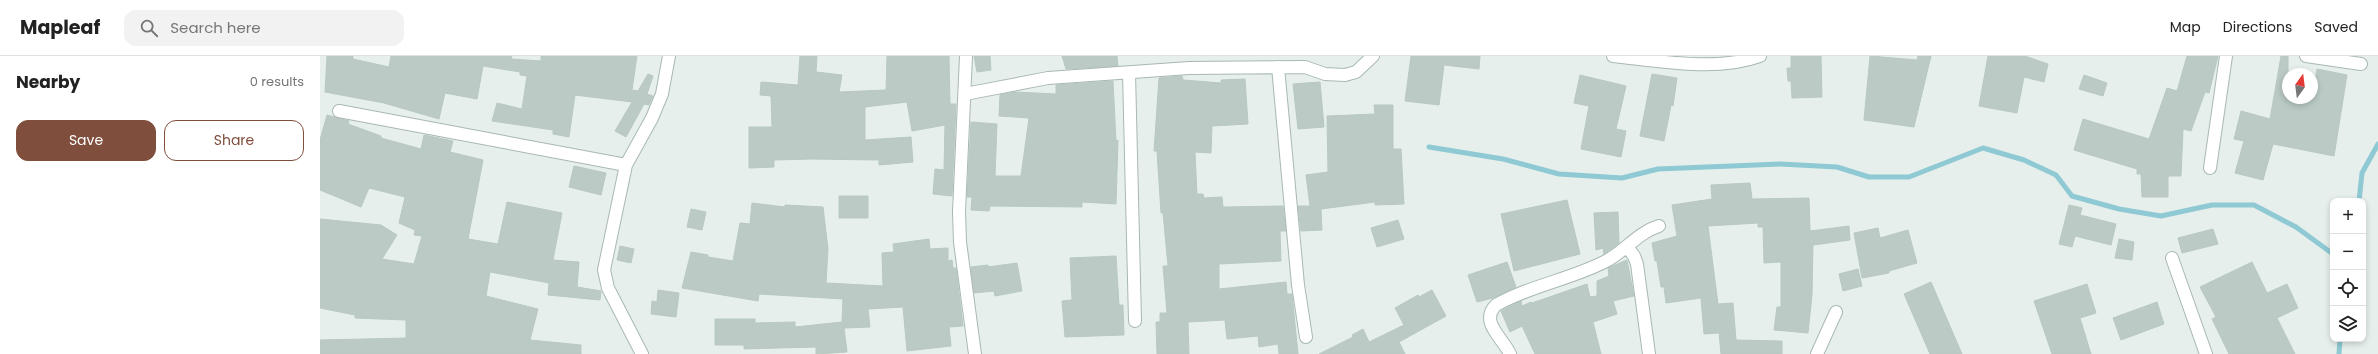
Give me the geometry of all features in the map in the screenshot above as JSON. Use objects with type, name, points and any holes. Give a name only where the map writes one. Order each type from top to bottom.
[{"type":"street","points":[[642,354],[608,288],[604,270],[626,165],[652,118],[662,94],[669,56]]},
{"type":"street","points":[[966,56],[959,212],[960,235],[975,354]]},
{"type":"street","points":[[965,94],[1048,78],[1129,74],[1189,68],[1305,67],[1326,74],[1345,75],[1356,72],[1373,56]]},
{"type":"street","points":[[1613,56],[1677,64],[1743,63],[1760,56]]},
{"type":"street","points":[[2210,168],[2226,56]]},
{"type":"street","points":[[2306,56],[2361,64]]},
{"type":"street","points":[[1278,67],[1298,285],[1306,337]]},
{"type":"street","points":[[1129,74],[1135,321]]},
{"type":"street","points":[[339,111],[626,165]]},
{"type":"street","points":[[1506,353],[1490,323],[1490,313],[1496,305],[1593,267],[1627,247],[1642,233],[1659,226]]},
{"type":"street","points":[[1627,247],[1634,256],[1637,264],[1649,354]]},
{"type":"street","points":[[2172,258],[2206,354]]},
{"type":"street","points":[[1816,354],[1836,312]]},
{"type":"building","points":[[327,56],[353,56],[353,59],[389,67],[391,56],[512,56],[511,59],[541,61],[541,56],[637,56],[632,90],[638,91],[648,74],[653,76],[647,94],[653,96],[649,105],[644,104],[626,137],[615,131],[632,102],[575,95],[569,137],[553,134],[553,130],[492,121],[497,103],[522,109],[527,76],[520,75],[520,72],[483,66],[477,99],[445,93],[439,119],[384,103],[325,92]]},
{"type":"building","points":[[800,56],[817,56],[816,72],[842,75],[839,92],[886,90],[887,56],[949,56],[950,104],[956,104],[952,196],[933,194],[935,169],[944,170],[945,125],[912,131],[907,102],[865,107],[865,140],[911,137],[913,162],[879,165],[879,160],[774,160],[774,167],[749,168],[749,127],[772,127],[771,96],[760,95],[761,82],[798,85]]},
{"type":"building","points":[[974,56],[990,56],[991,70],[977,72]]},
{"type":"building","points":[[1062,56],[1117,56],[1118,66],[1066,69]]},
{"type":"building","points":[[1411,56],[1480,56],[1479,69],[1444,65],[1439,105],[1405,101]]},
{"type":"building","points":[[1791,56],[1821,56],[1822,97],[1792,98],[1791,81],[1788,81],[1787,68],[1791,68]]},
{"type":"building","points":[[1870,56],[1917,60],[1918,56],[1931,56],[1914,127],[1864,120]]},
{"type":"building","points":[[1988,56],[2025,56],[2048,64],[2044,82],[2024,77],[2017,113],[1979,106]]},
{"type":"building","points":[[2187,56],[2218,56],[2209,93],[2205,92],[2191,131],[2183,129],[2181,176],[2168,176],[2168,197],[2142,197],[2141,174],[2137,174],[2137,169],[2074,150],[2083,119],[2149,139],[2167,88],[2177,91]]},
{"type":"building","points":[[2281,56],[2288,56],[2288,68],[2282,68],[2282,104],[2318,104],[2318,69],[2347,75],[2334,156],[2273,144],[2263,180],[2235,173],[2244,141],[2234,139],[2241,111],[2270,119]]},
{"type":"building","points":[[1652,74],[1677,78],[1673,106],[1671,105],[1664,141],[1640,136]]},
{"type":"building","points":[[1580,75],[1626,86],[1616,129],[1626,131],[1621,157],[1581,149],[1589,106],[1574,103]]},
{"type":"building","points":[[2084,75],[2107,83],[2103,96],[2079,89]]},
{"type":"building","points":[[1182,76],[1183,80],[1221,83],[1221,80],[1245,79],[1248,124],[1212,126],[1211,153],[1195,152],[1197,194],[1203,194],[1204,198],[1222,197],[1223,207],[1283,206],[1286,231],[1280,231],[1281,261],[1219,264],[1219,289],[1286,282],[1287,294],[1292,294],[1298,354],[1279,354],[1278,344],[1259,347],[1258,336],[1227,339],[1225,320],[1188,322],[1189,354],[1157,354],[1156,322],[1160,322],[1160,313],[1167,313],[1163,266],[1168,266],[1163,213],[1161,213],[1157,151],[1154,151],[1159,78]]},
{"type":"building","points":[[1113,81],[1116,141],[1118,140],[1116,204],[1082,202],[1082,207],[990,206],[989,211],[971,210],[972,197],[967,197],[971,122],[997,124],[995,176],[1021,176],[1029,118],[999,116],[1000,95],[1015,92],[1056,94],[1056,85]]},
{"type":"building","points":[[1320,82],[1324,127],[1298,129],[1293,84]]},
{"type":"building","points":[[1374,105],[1393,105],[1393,149],[1401,149],[1404,204],[1375,205],[1375,202],[1321,209],[1322,230],[1301,231],[1298,206],[1310,206],[1306,175],[1328,172],[1327,116],[1375,114]]},
{"type":"building","points":[[327,115],[349,121],[348,124],[381,136],[381,138],[421,149],[424,135],[453,141],[450,152],[483,160],[468,239],[498,244],[507,202],[562,213],[553,260],[579,262],[577,287],[601,291],[600,300],[548,295],[549,283],[490,272],[486,296],[538,309],[530,340],[581,345],[581,354],[320,354],[320,340],[406,338],[406,320],[355,318],[355,315],[320,308],[320,219],[381,225],[397,235],[382,259],[414,264],[422,236],[414,235],[415,230],[399,223],[405,197],[369,188],[361,207],[320,190],[320,140]]},
{"type":"building","points":[[574,166],[606,173],[601,195],[569,187]]},
{"type":"building","points":[[1750,183],[1752,199],[1809,198],[1810,231],[1849,226],[1850,240],[1813,245],[1812,295],[1808,333],[1774,330],[1777,307],[1781,307],[1781,262],[1764,263],[1763,227],[1758,227],[1758,223],[1708,226],[1718,304],[1733,303],[1736,340],[1782,341],[1782,354],[1721,354],[1719,333],[1704,334],[1701,298],[1666,303],[1664,287],[1661,287],[1657,261],[1655,261],[1652,243],[1677,236],[1672,205],[1712,199],[1711,185]]},
{"type":"building","points":[[839,196],[868,196],[868,218],[839,218]]},
{"type":"building","points":[[1567,200],[1580,254],[1514,271],[1501,214]]},
{"type":"building","points":[[752,203],[785,207],[785,205],[823,207],[828,249],[826,283],[883,286],[882,253],[894,252],[893,244],[929,239],[930,249],[948,248],[948,261],[952,260],[953,268],[956,268],[963,326],[949,327],[951,346],[907,351],[903,307],[868,309],[870,327],[844,328],[847,352],[816,354],[816,347],[744,349],[744,345],[715,345],[715,319],[755,319],[755,323],[795,322],[795,327],[842,322],[843,299],[759,294],[758,301],[682,288],[691,252],[708,255],[708,257],[733,261],[740,223],[750,224]]},
{"type":"building","points":[[2069,205],[2082,208],[2080,215],[2116,224],[2111,245],[2075,236],[2072,247],[2059,244]]},
{"type":"building","points":[[691,209],[706,212],[702,230],[687,227]]},
{"type":"building","points":[[1618,212],[1619,243],[1604,254],[1603,248],[1596,250],[1594,213]]},
{"type":"building","points":[[1398,220],[1404,239],[1377,247],[1371,228]]},
{"type":"building","points":[[1878,228],[1880,238],[1908,230],[1917,263],[1889,271],[1889,273],[1862,278],[1854,233]]},
{"type":"building","points":[[2213,229],[2218,244],[2182,253],[2178,238]]},
{"type":"building","points":[[2119,239],[2134,242],[2132,260],[2115,258]]},
{"type":"building","points":[[620,246],[634,249],[631,263],[617,260]]},
{"type":"building","points":[[1116,256],[1119,305],[1123,305],[1124,335],[1065,337],[1062,301],[1072,300],[1070,258]]},
{"type":"building","points":[[1627,260],[1634,296],[1613,301],[1617,314],[1593,322],[1601,354],[1535,354],[1522,326],[1510,332],[1501,311],[1521,301],[1522,306],[1587,284],[1590,297],[1597,296],[1597,281],[1609,276],[1608,268]]},
{"type":"building","points":[[1507,262],[1516,287],[1493,298],[1477,302],[1468,275]]},
{"type":"building","points":[[2252,262],[2267,293],[2287,284],[2298,308],[2277,318],[2295,354],[2229,354],[2212,319],[2216,317],[2200,287]]},
{"type":"building","points":[[1017,263],[1022,291],[995,296],[994,291],[974,293],[971,267],[988,265],[988,267]]},
{"type":"building","points":[[1858,269],[1862,286],[1843,291],[1839,274]]},
{"type":"building","points":[[1931,282],[1962,354],[1930,354],[1904,294]]},
{"type":"building","points":[[2087,284],[2096,313],[2080,318],[2091,354],[2052,354],[2034,301]]},
{"type":"building","points":[[658,290],[679,293],[676,317],[651,314],[652,301],[657,302]]},
{"type":"building","points":[[1432,290],[1446,316],[1399,342],[1405,354],[1319,354],[1353,337],[1352,335],[1363,329],[1369,342],[1404,325],[1395,308],[1418,295],[1419,297]]},
{"type":"building","points":[[2157,302],[2164,324],[2121,340],[2113,318]]},
{"type":"waterway","points":[[2359,198],[2362,173],[2378,144]]},
{"type":"waterway","points":[[1429,147],[1503,159],[1559,174],[1622,178],[1658,169],[1780,164],[1837,167],[1869,177],[1909,177],[1983,148],[2024,160],[2056,175],[2072,196],[2119,209],[2161,216],[2212,205],[2254,205],[2296,227],[2330,252]]},
{"type":"waterway","points":[[2339,354],[2340,342]]}]
